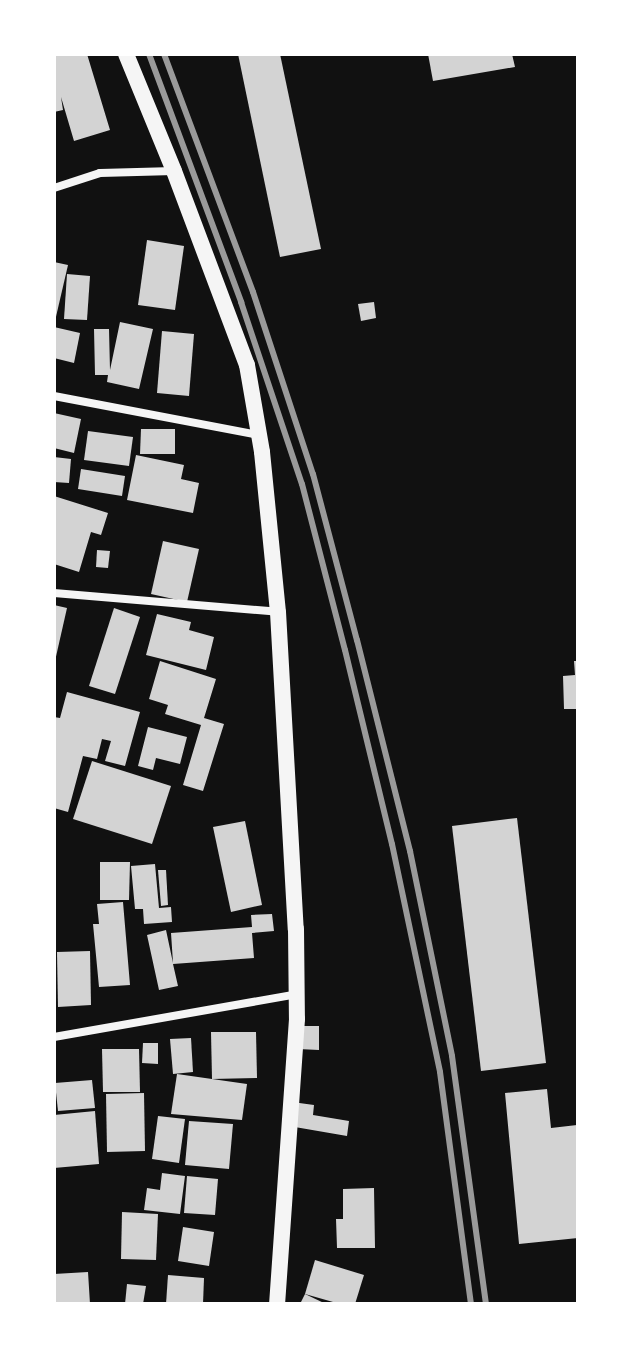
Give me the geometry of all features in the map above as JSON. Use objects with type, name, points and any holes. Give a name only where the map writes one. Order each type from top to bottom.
[{"type":"main road","points":[[126,54],[247,365],[259,435],[278,612],[296,929],[297,994],[277,1304]]},
{"type":"street","points":[[54,188],[100,173],[174,171]]},
{"type":"street","points":[[54,396],[259,435]]},
{"type":"street","points":[[54,593],[278,612]]},
{"type":"street","points":[[54,1037],[297,994]]},
{"type":"building","points":[[87,54],[110,130],[74,141],[61,97],[63,110],[54,112],[54,56]]},
{"type":"building","points":[[238,54],[280,54],[321,249],[280,257]]},
{"type":"building","points":[[428,54],[512,54],[515,67],[433,81]]},
{"type":"building","points":[[147,240],[184,246],[175,310],[138,305]]},
{"type":"building","points":[[54,262],[68,265],[55,321],[54,321]]},
{"type":"building","points":[[67,274],[90,276],[87,320],[64,319]]},
{"type":"building","points":[[374,302],[376,318],[361,321],[358,304]]},
{"type":"building","points":[[120,322],[153,329],[139,389],[107,382],[108,375],[95,375],[94,329],[109,329],[110,370]]},
{"type":"building","points":[[54,327],[80,333],[74,363],[54,358]]},
{"type":"building","points":[[162,331],[194,334],[189,396],[157,393]]},
{"type":"building","points":[[54,413],[81,419],[74,453],[54,448]]},
{"type":"building","points":[[141,429],[175,429],[175,454],[140,454]]},
{"type":"building","points":[[88,431],[133,437],[129,466],[84,460]]},
{"type":"building","points":[[136,455],[184,465],[181,479],[199,483],[193,513],[127,500]]},
{"type":"building","points":[[54,457],[71,459],[69,483],[54,482]]},
{"type":"building","points":[[81,469],[125,476],[122,496],[78,489]]},
{"type":"building","points":[[54,496],[108,513],[101,535],[91,532],[79,572],[54,564]]},
{"type":"building","points":[[163,541],[199,549],[187,602],[151,594]]},
{"type":"building","points":[[97,550],[110,551],[108,568],[96,567]]},
{"type":"building","points":[[54,605],[67,608],[55,661],[54,661]]},
{"type":"building","points":[[114,608],[140,617],[115,694],[89,686]]},
{"type":"building","points":[[157,614],[191,622],[189,630],[214,637],[206,670],[146,655]]},
{"type":"building","points":[[160,661],[216,679],[204,718],[224,724],[203,791],[183,785],[201,725],[165,714],[168,705],[149,699]]},
{"type":"building","points":[[574,661],[578,661],[578,709],[564,709],[563,676],[575,675]]},
{"type":"building","points":[[67,692],[140,712],[125,766],[105,761],[111,741],[102,739],[97,759],[83,756],[68,812],[54,808],[54,717],[60,718]]},
{"type":"building","points":[[148,727],[187,737],[180,764],[156,758],[153,770],[138,766]]},
{"type":"building","points":[[92,761],[171,786],[152,844],[73,819]]},
{"type":"building","points":[[517,818],[546,1063],[481,1071],[452,826]]},
{"type":"building","points":[[245,821],[262,905],[231,912],[213,827]]},
{"type":"building","points":[[100,862],[130,862],[129,900],[100,900]]},
{"type":"building","points":[[155,864],[159,908],[171,907],[172,922],[144,924],[143,909],[135,909],[131,866]]},
{"type":"building","points":[[158,870],[166,870],[168,905],[161,906]]},
{"type":"building","points":[[123,902],[130,985],[99,987],[93,924],[99,924],[97,904]]},
{"type":"building","points":[[272,914],[274,931],[252,933],[254,958],[173,964],[178,986],[159,990],[147,935],[166,930],[173,963],[171,933],[252,927],[251,915]]},
{"type":"building","points":[[90,951],[91,1005],[58,1007],[57,952]]},
{"type":"building","points":[[298,1026],[319,1026],[319,1050],[298,1049]]},
{"type":"building","points":[[211,1032],[256,1032],[257,1078],[212,1079]]},
{"type":"building","points":[[191,1038],[193,1072],[173,1074],[170,1039]]},
{"type":"building","points":[[143,1043],[158,1043],[158,1064],[142,1063]]},
{"type":"building","points":[[102,1049],[139,1049],[140,1092],[103,1092]]},
{"type":"building","points":[[177,1074],[247,1084],[242,1120],[171,1114]]},
{"type":"building","points":[[92,1080],[95,1108],[58,1111],[55,1083]]},
{"type":"building","points":[[547,1089],[551,1128],[577,1125],[578,1238],[519,1244],[505,1093]]},
{"type":"building","points":[[144,1093],[145,1151],[107,1152],[106,1094]]},
{"type":"building","points":[[292,1102],[314,1105],[313,1115],[349,1121],[347,1136],[289,1126]]},
{"type":"building","points":[[95,1111],[99,1164],[54,1168],[54,1115]]},
{"type":"building","points":[[158,1116],[185,1119],[179,1163],[152,1159]]},
{"type":"building","points":[[189,1121],[233,1124],[229,1169],[185,1165]]},
{"type":"building","points":[[162,1173],[185,1176],[180,1214],[144,1210],[147,1188],[160,1190]]},
{"type":"building","points":[[187,1176],[218,1179],[215,1215],[184,1213]]},
{"type":"building","points":[[374,1188],[375,1248],[337,1248],[336,1219],[343,1219],[343,1189]]},
{"type":"building","points":[[122,1212],[158,1214],[156,1260],[121,1259]]},
{"type":"building","points":[[183,1227],[214,1232],[209,1266],[178,1261]]},
{"type":"building","points":[[315,1260],[364,1275],[355,1304],[340,1304],[305,1294]]},
{"type":"building","points":[[88,1272],[90,1304],[54,1304],[54,1274]]},
{"type":"building","points":[[168,1275],[204,1278],[203,1304],[166,1304]]},
{"type":"building","points":[[127,1284],[146,1286],[143,1304],[125,1304]]},
{"type":"building","points":[[305,1294],[326,1304],[300,1304]]},
{"type":"railway","points":[[149,54],[241,302],[302,484],[345,650],[392,844],[440,1072],[471,1304]]},
{"type":"railway","points":[[164,54],[253,292],[313,474],[357,640],[410,851],[452,1056],[486,1304]]}]
